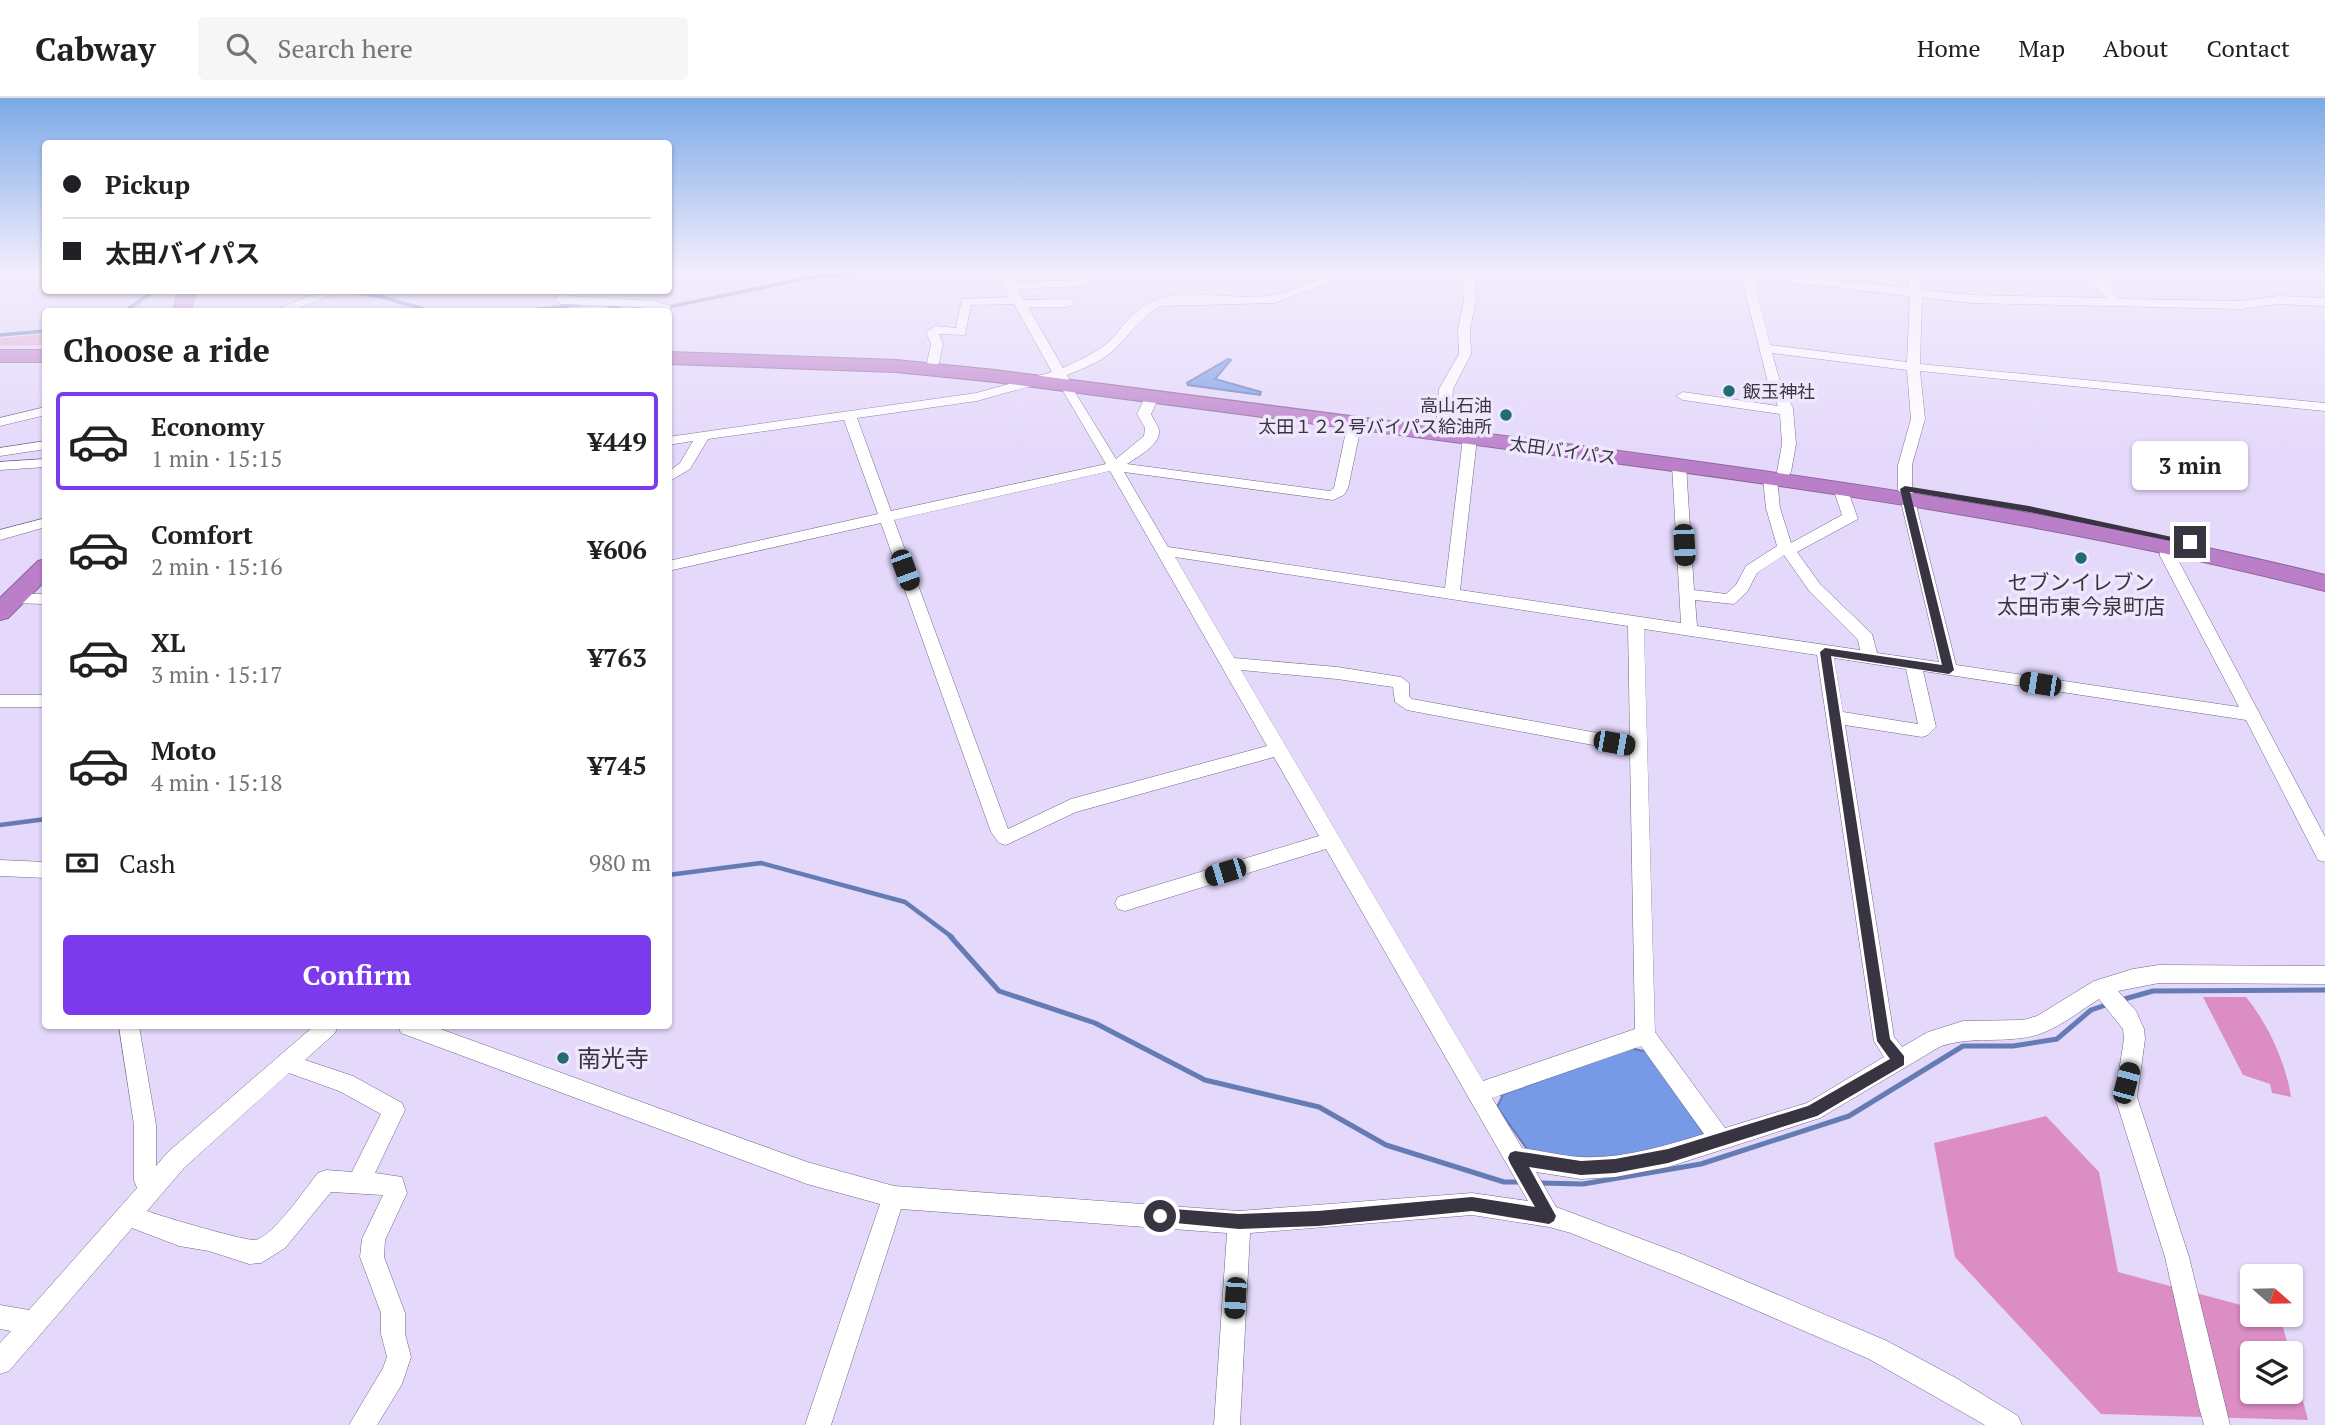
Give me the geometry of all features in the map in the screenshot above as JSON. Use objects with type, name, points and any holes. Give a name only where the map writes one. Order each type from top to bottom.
[{"type":"highway","points":[[0,349],[42,349]]},
{"type":"highway","name":"太田バイパス","points":[[672,351],[797,354],[933,363],[1443,426],[2029,509],[2144,532],[2325,574]]},
{"type":"highway","points":[[0,356],[42,356]]},
{"type":"highway","name":"太田バイパス","points":[[672,358],[896,366],[1055,378],[1153,396],[1679,466],[1777,475],[1840,488],[1905,493],[2166,544],[2325,583]]},
{"type":"highway","points":[[7,606],[42,570]]},
{"type":"street","points":[[933,334],[937,344],[933,363]]},
{"type":"street","points":[[1034,334],[1055,378],[1114,466],[1549,1216]]},
{"type":"street","points":[[672,440],[977,397],[1055,378],[1100,354],[1123,334]]},
{"type":"street","points":[[1443,426],[1446,389],[1465,354],[1464,334]]},
{"type":"street","points":[[1760,334],[1774,382],[1787,411],[1789,444],[1777,475],[1773,508],[1787,549],[1815,588],[1866,638],[1870,659]]},
{"type":"street","points":[[1916,334],[1913,367],[1918,419],[1905,465],[1905,493],[1949,670]]},
{"type":"street","points":[[1765,348],[1913,367],[2325,407]]},
{"type":"street","points":[[1114,466],[1146,443],[1151,435],[1152,429],[1144,414],[1153,396]]},
{"type":"street","points":[[1683,396],[1787,411]]},
{"type":"street","points":[[0,422],[42,412]]},
{"type":"street","points":[[849,415],[1000,832],[1006,838],[1071,806],[1279,750]]},
{"type":"street","points":[[672,565],[1114,466],[1333,496],[1341,488],[1355,422]]},
{"type":"street","points":[[672,476],[694,456],[703,436]]},
{"type":"street","points":[[1451,595],[1470,438]]},
{"type":"street","points":[[0,452],[42,446]]},
{"type":"street","points":[[0,466],[42,463]]},
{"type":"street","points":[[1679,466],[1689,632]]},
{"type":"street","points":[[1686,594],[1729,600],[1742,588],[1751,570],[1842,520],[1851,519],[1840,488]]},
{"type":"street","points":[[0,535],[42,523]]},
{"type":"street","points":[[2166,544],[2168,556],[2325,855]]},
{"type":"street","points":[[1164,551],[2252,715]]},
{"type":"street","points":[[7,606],[42,600]]},
{"type":"street","points":[[1636,623],[1645,1035],[1721,1140]]},
{"type":"street","points":[[1825,652],[1884,1041],[1899,1060]]},
{"type":"street","points":[[1230,663],[1380,678],[1401,683],[1401,698],[1407,704],[1638,747]]},
{"type":"street","points":[[1833,718],[1922,731],[1927,727],[1913,665]]},
{"type":"street","points":[[0,701],[42,701]]},
{"type":"street","points":[[1125,903],[1331,840]]},
{"type":"street","points":[[0,868],[42,870]]},
{"type":"street","points":[[1525,1174],[1615,1166],[1668,1156],[1812,1111],[1935,1039],[1963,1030],[2023,1029],[2042,1024],[2112,998],[2133,978],[2159,974],[2325,975]]},
{"type":"street","points":[[2112,998],[2133,1025],[2135,1037],[2126,1097],[2171,1234],[2184,1283],[2204,1389],[2217,1425]]},
{"type":"street","points":[[129,1029],[145,1125],[145,1180],[154,1185]]},
{"type":"street","points":[[0,1362],[176,1160],[325,1029]]},
{"type":"street","points":[[416,1029],[807,1173],[894,1197],[1239,1222],[1472,1204],[1549,1216],[1571,1222],[1684,1267],[1878,1350],[1947,1387],[2009,1425]]},
{"type":"street","points":[[1478,1093],[1645,1035]]},
{"type":"street","points":[[286,1063],[345,1083],[394,1110],[359,1182]]},
{"type":"street","points":[[127,1215],[179,1234],[209,1239],[254,1253],[277,1240],[326,1181],[391,1184],[397,1189],[374,1239],[372,1257],[393,1313],[393,1334],[399,1357],[393,1375],[362,1425]]},
{"type":"street","points":[[818,1425],[894,1197]]},
{"type":"street","points":[[1227,1425],[1239,1222]]},
{"type":"street","points":[[0,1317],[33,1323]]},
{"type":"shaded area","points":[[42,334],[42,345],[0,346],[0,338]]},
{"type":"shaded area","points":[[2203,997],[2246,997],[2275,1044],[2291,1097],[2272,1093],[2270,1084],[2243,1075]]},
{"type":"shaded area","points":[[2046,1116],[2099,1172],[2118,1272],[2240,1305],[2240,1327],[2283,1327],[2287,1341],[2240,1341],[2240,1404],[2303,1404],[2303,1401],[2308,1420],[2101,1414],[1955,1257],[1934,1143]]},
{"type":"water","points":[[1228,359],[1231,360],[1215,379],[1261,392],[1260,395],[1188,385],[1187,383]]},
{"type":"water","points":[[1631,1048],[1647,1052],[1706,1137],[1663,1150],[1579,1162],[1529,1152],[1497,1107],[1501,1095]]},
{"type":"waterway","points":[[0,335],[12,334]]},
{"type":"waterway","points":[[0,825],[42,820]]},
{"type":"waterway","points":[[672,874],[761,863],[905,902],[952,937]]},
{"type":"waterway","points":[[950,936],[999,991],[1095,1023],[1205,1080],[1319,1107],[1386,1145],[1504,1182],[1520,1182]]},
{"type":"waterway","points":[[2121,1000],[2153,991],[2325,990]]},
{"type":"waterway","points":[[1540,1183],[1583,1184],[1701,1164],[1849,1116],[1963,1046],[2013,1046],[2057,1039],[2091,1010],[2109,1004]]},
{"type":"place","name":"飯玉神社","points":[[1729,391]]},
{"type":"place","name":"高山石油 太田１２２号バイパス給油所","points":[[1506,415]]},
{"type":"place","name":"セブンイレブン 太田市東今泉町店","points":[[2081,558]]},
{"type":"place","name":"南光寺","points":[[563,1058]]},
{"type":"route","points":[[1160,1216],[1239,1222],[1472,1204],[1549,1216],[1515,1158],[1581,1168],[1615,1166],[1668,1156],[1812,1111],[1836,1100],[1899,1060],[1884,1041],[1825,652],[1949,670],[1905,489],[2029,509],[2190,542]]}]
